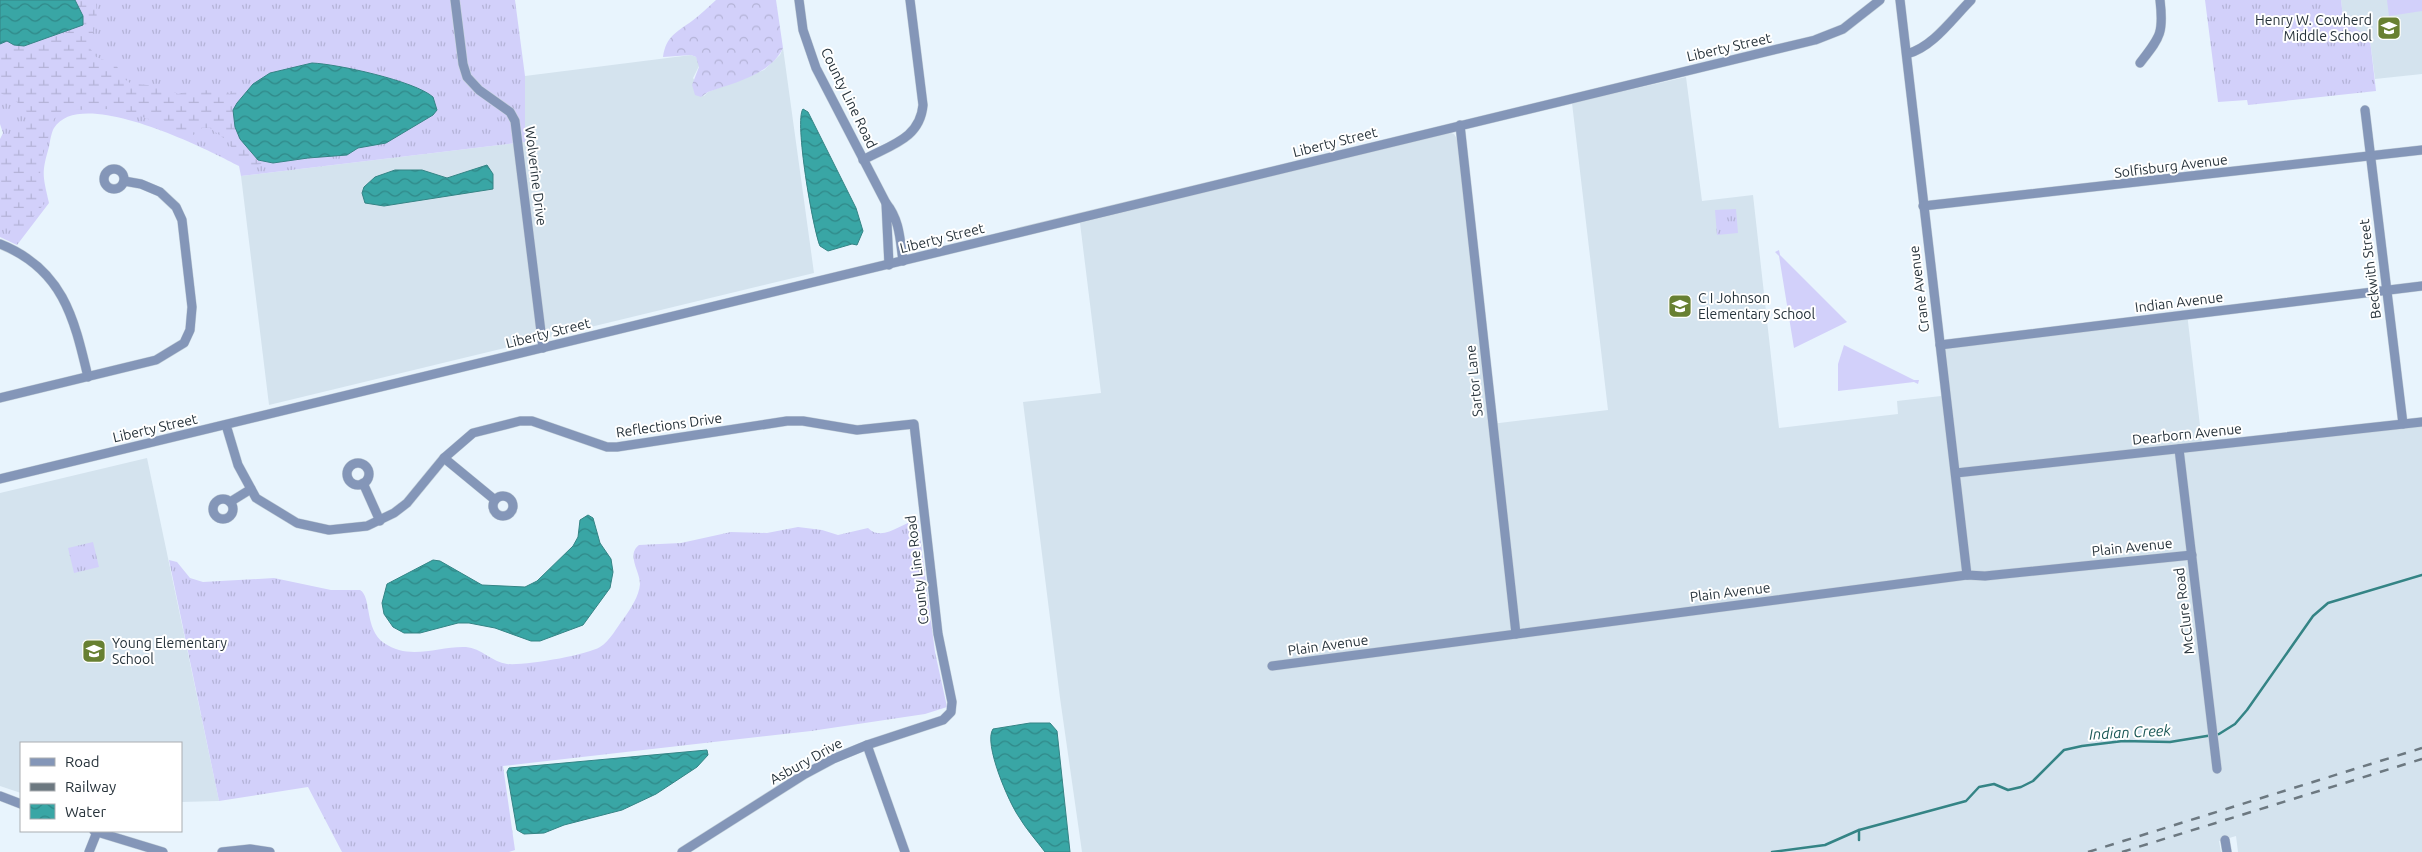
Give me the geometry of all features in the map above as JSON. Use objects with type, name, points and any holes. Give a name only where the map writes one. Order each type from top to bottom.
[{"type":"street","name":"Wolverine Drive","points":[[455,0],[462,64],[467,77],[479,90],[510,112],[515,121],[543,348]]},
{"type":"street","name":"County Line Road","points":[[799,0],[803,30],[816,68],[863,160],[892,211],[898,225],[903,261]]},
{"type":"street","points":[[863,160],[908,136],[920,122],[923,105],[910,0]]},
{"type":"street","name":"Liberty Street","points":[[0,479],[1820,39],[1843,29],[1880,0]]},
{"type":"street","name":"Crane Avenue","points":[[1900,0],[1956,473],[1966,575]]},
{"type":"street","points":[[1907,54],[1918,51],[1930,42],[1971,0]]},
{"type":"street","points":[[2140,63],[2160,37],[2162,16],[2160,0]]},
{"type":"street","name":"Beckwith Street","points":[[2365,110],[2402,424]]},
{"type":"street","name":"Sartor Lane","points":[[1460,126],[1516,634]]},
{"type":"street","name":"Solfisburg Avenue","points":[[1923,206],[2422,150]]},
{"type":"street","points":[[0,398],[165,357],[184,343],[190,330],[192,307],[184,228],[180,214],[170,199],[160,192],[141,184],[124,181]]},
{"type":"street","name":"County Line Road","points":[[886,203],[889,265]]},
{"type":"street","points":[[0,244],[36,264],[61,294],[74,321],[88,377]]},
{"type":"street","name":"Indian Avenue","points":[[1940,346],[2422,286]]},
{"type":"street","name":"Reflections Drive","points":[[226,425],[238,465],[256,498],[279,513],[308,526],[344,530],[380,520],[406,503],[444,458],[473,433],[526,421],[544,424],[608,447],[788,420],[857,430],[914,424]]},
{"type":"street","name":"Dearborn Avenue","points":[[1956,473],[2422,422]]},
{"type":"street","name":"County Line Road","points":[[914,424],[938,634],[952,702],[951,712]]},
{"type":"street","name":"McClure Road","points":[[2180,449],[2218,769]]},
{"type":"street","points":[[444,458],[495,500]]},
{"type":"street","points":[[363,483],[380,520]]},
{"type":"street","points":[[230,502],[251,489]]},
{"type":"street","name":"Plain Avenue","points":[[1272,666],[1966,575],[1985,576],[2192,555]]},
{"type":"street","name":"Asbury Drive","points":[[682,852],[805,774],[833,759],[867,745],[943,720],[951,712]]},
{"type":"street","points":[[867,745],[905,852]]},
{"type":"street","points":[[0,796],[20,804]]},
{"type":"street","points":[[89,852],[95,832]]},
{"type":"street","points":[[98,832],[163,852]]},
{"type":"street","points":[[2226,840],[2227,852]]},
{"type":"street","points":[[124,852],[127,842]]},
{"type":"street","points":[[222,852],[250,849],[270,852]]},
{"type":"shaded area","name":"Henry W. Cowherd Middle School","points":[[2341,0],[2422,0],[2422,74],[2375,79],[2370,40],[2343,17]]},
{"type":"shaded area","points":[[783,48],[814,273],[269,405],[241,176],[525,142],[525,76],[691,55],[696,57],[700,64],[693,78],[704,96],[708,92],[764,70],[780,55]]},
{"type":"shaded area","points":[[1686,77],[1702,201],[1753,195],[1779,428],[1898,414],[1897,401],[1950,395],[1945,343],[2187,313],[2202,443],[2422,418],[2422,852],[2238,852],[2236,836],[2219,841],[2221,852],[1082,852],[1060,698],[1023,402],[1101,393],[1080,223],[1448,132],[1454,134],[1459,142],[1491,424],[1608,410],[1572,103]]},
{"type":"shaded area","name":"Young Elementary School","points":[[147,458],[219,801],[182,802],[182,742],[20,742],[20,793],[0,786],[0,493]]},
{"type":"green space","points":[[0,0],[515,0],[525,76],[525,142],[241,176],[239,166],[173,135],[144,125],[116,117],[89,113],[68,117],[54,128],[51,135],[44,169],[44,181],[49,203],[17,245],[0,237],[0,139],[3,133],[0,124]]},
{"type":"green space","points":[[75,0],[96,0],[97,23],[89,42],[90,48],[96,57],[116,64],[122,77],[130,83],[164,87],[178,94],[198,89],[229,94],[253,84],[233,110],[234,118],[242,141],[252,154],[265,163],[253,166],[236,158],[229,142],[210,128],[202,128],[191,136],[186,136],[163,120],[150,120],[138,115],[125,115],[109,109],[70,110],[58,114],[54,119],[41,161],[40,175],[45,203],[24,228],[7,231],[0,228],[0,145],[7,136],[28,121],[28,116],[23,107],[0,93],[0,44],[7,41],[40,42],[79,28],[83,25],[83,16]]},
{"type":"green space","points":[[716,0],[776,0],[783,48],[769,65],[750,77],[708,92],[701,97],[695,95],[692,85],[699,67],[696,57],[691,55],[663,57],[664,50],[673,35]]},
{"type":"green space","points":[[2205,0],[2341,0],[2343,17],[2370,40],[2376,91],[2248,105],[2247,100],[2218,102]]},
{"type":"green space","points":[[2387,0],[2422,0],[2422,11],[2389,16]]},
{"type":"green space","points":[[1736,209],[1738,233],[1717,235],[1715,210]]},
{"type":"green space","points":[[1779,250],[1780,255],[1847,322],[1794,348],[1779,256],[1775,252]]},
{"type":"green space","points":[[1844,345],[1914,380],[1919,380],[1918,384],[1914,382],[1838,391],[1838,364]]},
{"type":"green space","points":[[918,520],[935,652],[947,707],[925,714],[811,731],[503,766],[515,850],[509,852],[342,852],[308,787],[219,801],[169,560],[177,562],[190,578],[203,582],[274,578],[331,590],[360,590],[366,599],[373,630],[384,643],[394,648],[414,652],[466,647],[477,650],[496,661],[515,664],[540,662],[582,653],[600,647],[607,641],[629,610],[638,593],[640,584],[634,553],[639,545],[681,543],[731,532],[767,533],[798,527],[822,530],[838,535],[868,528],[874,532],[886,533]]},
{"type":"green space","points":[[93,542],[99,567],[74,573],[68,548]]},
{"type":"water","points":[[0,0],[75,0],[83,16],[83,25],[24,46],[14,45],[7,41],[0,44]]},
{"type":"water","points":[[312,63],[339,66],[375,74],[410,85],[433,97],[437,110],[433,115],[386,143],[358,148],[347,155],[273,163],[258,160],[240,139],[235,127],[233,110],[253,84],[270,73]]},
{"type":"water","points":[[803,109],[808,112],[856,208],[863,231],[857,245],[852,244],[828,251],[820,246],[809,199],[803,153],[801,117]]},
{"type":"water","points":[[487,165],[493,174],[493,189],[384,206],[365,203],[362,193],[364,187],[375,177],[395,170],[422,170],[447,178]]},
{"type":"water","points":[[588,515],[593,518],[600,543],[611,559],[613,572],[610,588],[583,625],[540,641],[531,641],[495,628],[469,623],[458,623],[420,633],[404,633],[393,627],[384,614],[382,603],[387,584],[433,560],[440,561],[482,585],[525,587],[537,581],[573,546],[578,537],[580,520]]},
{"type":"water","points":[[1030,723],[1050,723],[1057,731],[1070,852],[1045,852],[1015,810],[998,773],[991,747],[993,729]]},
{"type":"water","points":[[707,750],[708,755],[697,767],[656,794],[622,810],[564,825],[544,833],[524,834],[517,830],[507,772],[509,768]]},
{"type":"waterway","name":"Indian Creek","points":[[1772,852],[1825,845],[1859,830],[1966,801],[1979,787],[1994,784],[2008,790],[2021,787],[2033,781],[2064,750],[2123,741],[2170,742],[2219,734],[2235,724],[2247,710],[2313,616],[2328,603],[2422,575]]},
{"type":"waterway","points":[[1859,830],[1859,840]]},
{"type":"railway","points":[[2088,852],[2422,748]]},
{"type":"railway","points":[[2122,852],[2422,759]]},
{"type":"place","name":"Henry W. Cowherd Middle School","points":[[2389,28]]},
{"type":"place","name":"C I Johnson Elementary School","points":[[1680,306]]},
{"type":"place","name":"Young Elementary School","points":[[94,651]]}]
